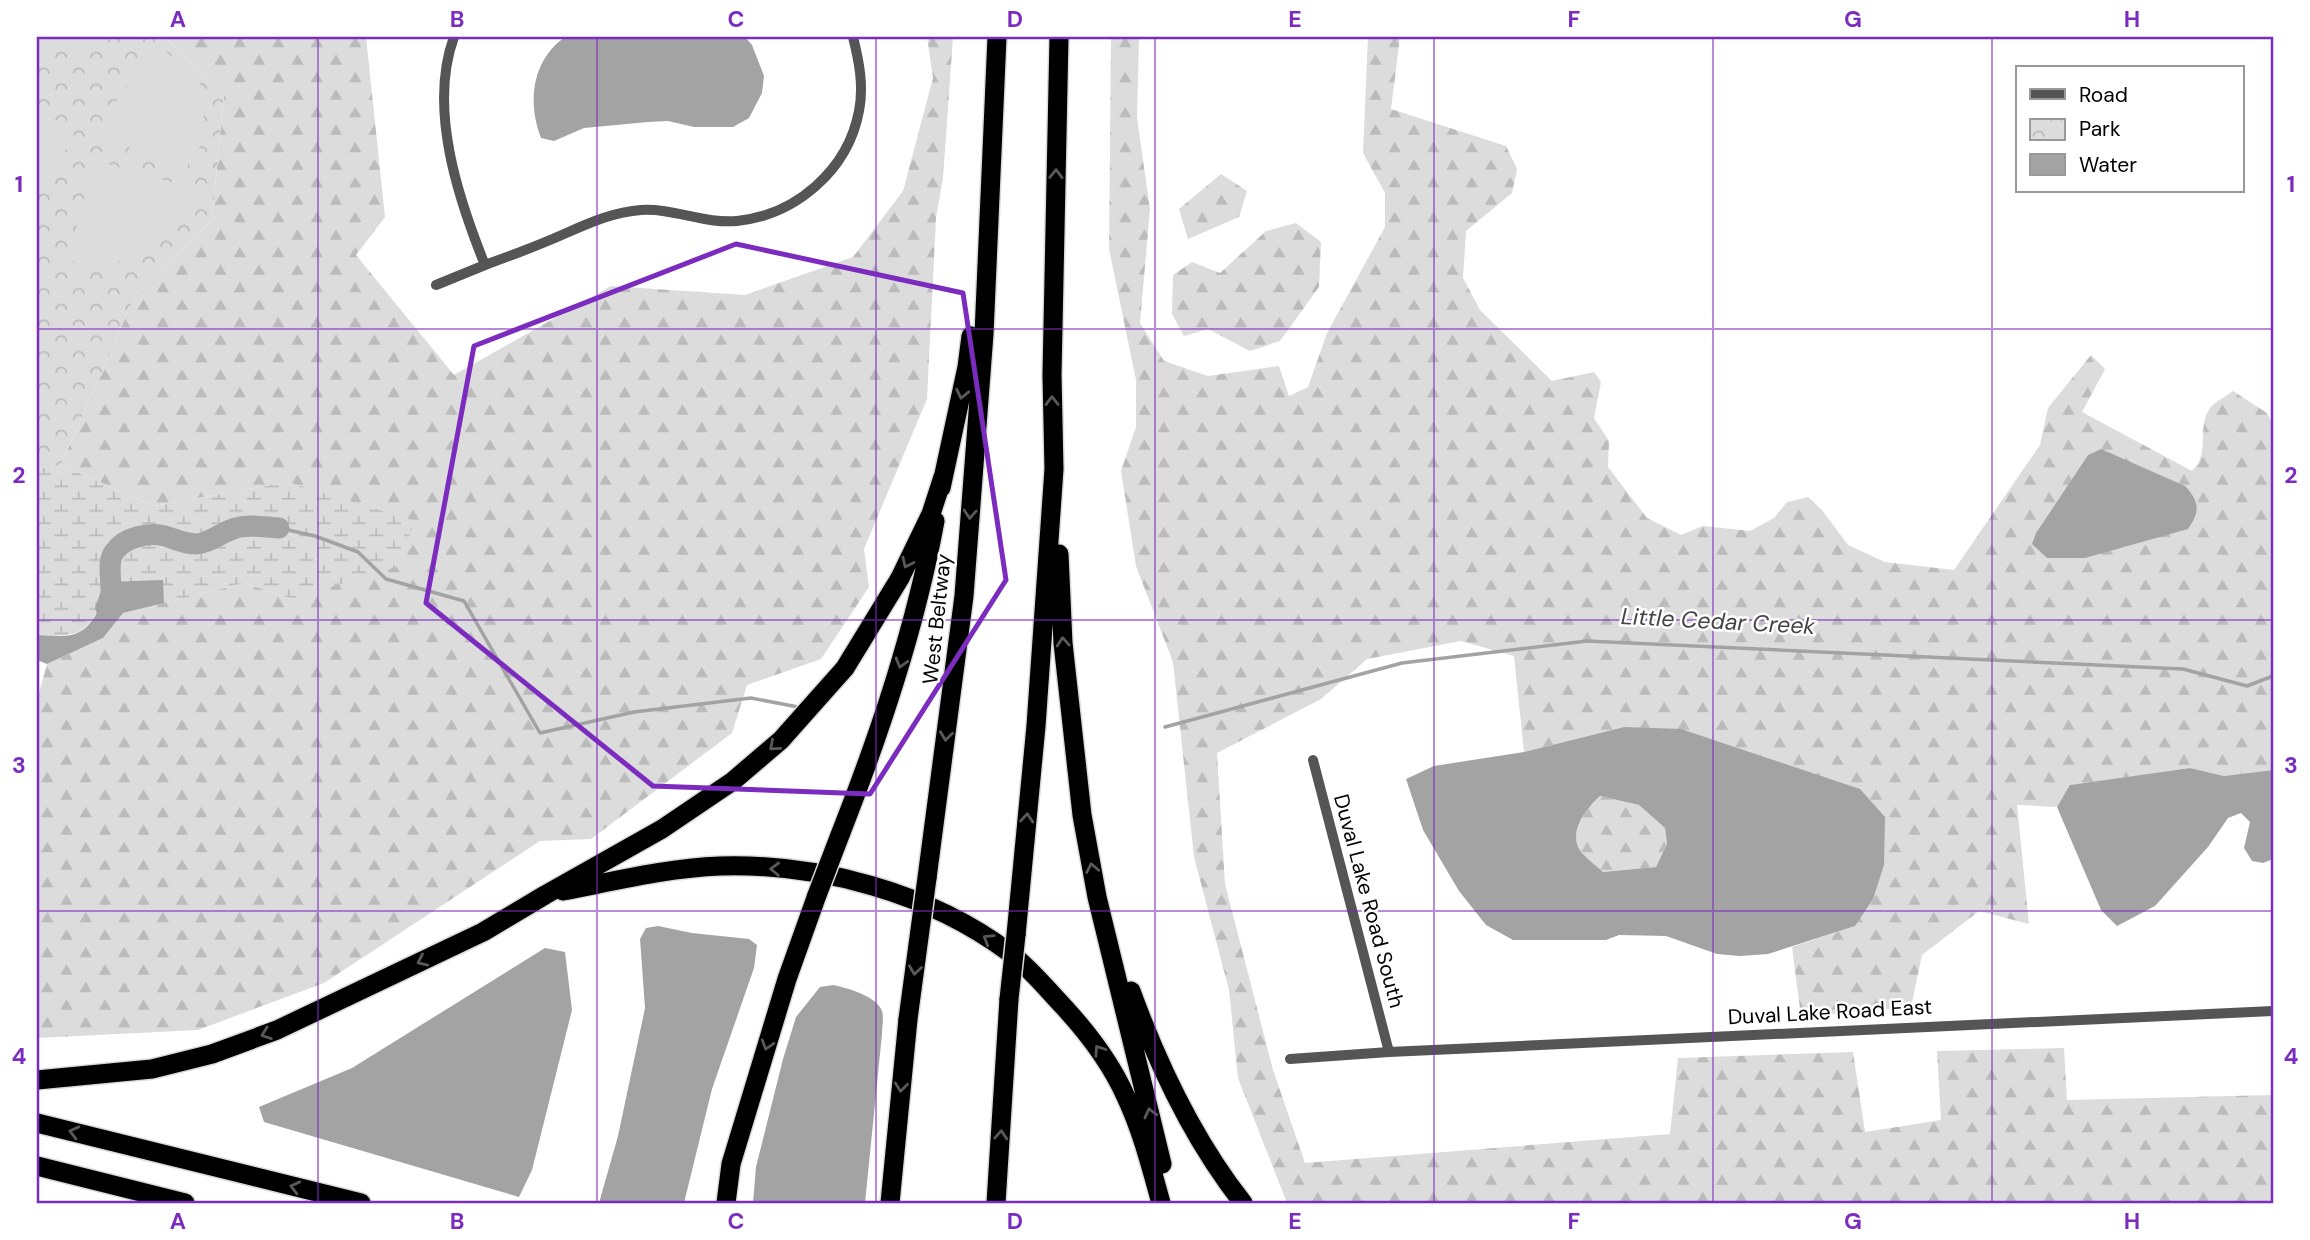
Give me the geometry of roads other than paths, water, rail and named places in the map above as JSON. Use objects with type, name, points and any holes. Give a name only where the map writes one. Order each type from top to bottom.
[{"type":"highway","name":"West Beltway","points":[[890,1203],[908,1019],[964,596],[984,334],[997,37]]},
{"type":"highway","points":[[1059,37],[1052,375],[1063,643],[1082,815],[1097,897],[1170,1203]]},
{"type":"highway","points":[[726,1203],[731,1164],[787,979],[856,794],[901,662],[925,577],[967,367],[982,243],[996,83]]},
{"type":"highway","points":[[996,1203],[1009,999],[1035,726],[1055,469]]},
{"type":"highway","points":[[37,1080],[152,1069],[225,1049],[277,1030],[483,932],[662,829],[733,781],[781,740],[845,668],[900,578],[931,514],[943,477]]},
{"type":"highway","points":[[545,894],[662,873],[721,866],[788,869],[876,886],[940,910],[1010,953],[1036,976],[1095,1044],[1126,1097],[1149,1157],[1161,1203]]},
{"type":"highway","points":[[1097,897],[1148,1039],[1172,1089],[1226,1182],[1243,1203]]},
{"type":"highway","points":[[37,1123],[361,1203]]},
{"type":"highway","points":[[37,1166],[185,1203]]},
{"type":"highway","points":[[37,1176],[131,1203]]},
{"type":"street","points":[[454,37],[444,75],[445,120],[462,204],[485,265]]},
{"type":"street","points":[[436,285],[617,214],[641,210],[663,211],[715,221],[737,221],[786,207],[806,195],[825,177],[841,156],[856,122],[862,85],[853,37]]},
{"type":"street","name":"Duval Lake Road South","points":[[1313,760],[1389,1052]]},
{"type":"street","name":"Duval Lake Road East","points":[[1290,1059],[1389,1052],[2273,1011]]},
{"type":"water","points":[[565,37],[745,37],[752,45],[764,76],[762,93],[749,118],[733,127],[694,127],[668,121],[648,122],[584,128],[554,141],[541,138],[534,110],[535,83],[545,57]]},
{"type":"water","points":[[2101,449],[2185,486],[2196,502],[2195,517],[2188,529],[2085,558],[2047,558],[2032,544],[2036,533],[2088,455]]},
{"type":"water","points":[[163,580],[164,603],[123,613],[103,638],[47,664],[37,660],[37,635],[71,635],[86,628],[100,606],[107,582]]},
{"type":"water","points":[[1624,727],[1681,729],[1860,789],[1885,817],[1884,865],[1873,899],[1855,926],[1768,954],[1717,954],[1666,936],[1619,935],[1606,940],[1513,940],[1486,925],[1459,891],[1423,830],[1406,779],[1434,766],[1524,752]],"holes":[[[1600,796],[1639,805],[1665,828],[1667,844],[1656,867],[1603,872],[1584,856],[1578,846],[1576,838],[1580,822]]]},
{"type":"water","points":[[2190,768],[2224,776],[2273,770],[2273,859],[2263,863],[2252,861],[2244,848],[2250,822],[2241,813],[2228,818],[2208,847],[2155,906],[2117,926],[2101,910],[2057,807],[2070,785]]},
{"type":"water","points":[[658,926],[692,933],[749,939],[757,945],[754,968],[712,1089],[684,1203],[599,1203],[618,1136],[645,1008],[640,939],[646,928]]},
{"type":"water","points":[[545,948],[565,952],[572,1010],[532,1170],[519,1197],[264,1122],[259,1107],[352,1068]]},
{"type":"water","points":[[833,985],[868,997],[883,1013],[865,1203],[753,1203],[756,1167],[796,1017],[820,987]]},
{"type":"waterway","name":"Little Cedar Creek","points":[[106,608],[111,593],[112,555],[119,546],[131,539],[159,535],[196,544],[241,527],[279,528]]},
{"type":"waterway","name":"Little Cedar Creek","points":[[279,528],[315,536],[358,552],[386,579],[464,601],[540,733],[634,712],[751,698],[798,707]]},
{"type":"waterway","name":"Little Cedar Creek","points":[[1165,727],[1402,663],[1587,641],[2183,669],[2247,686],[2273,676]]}]
